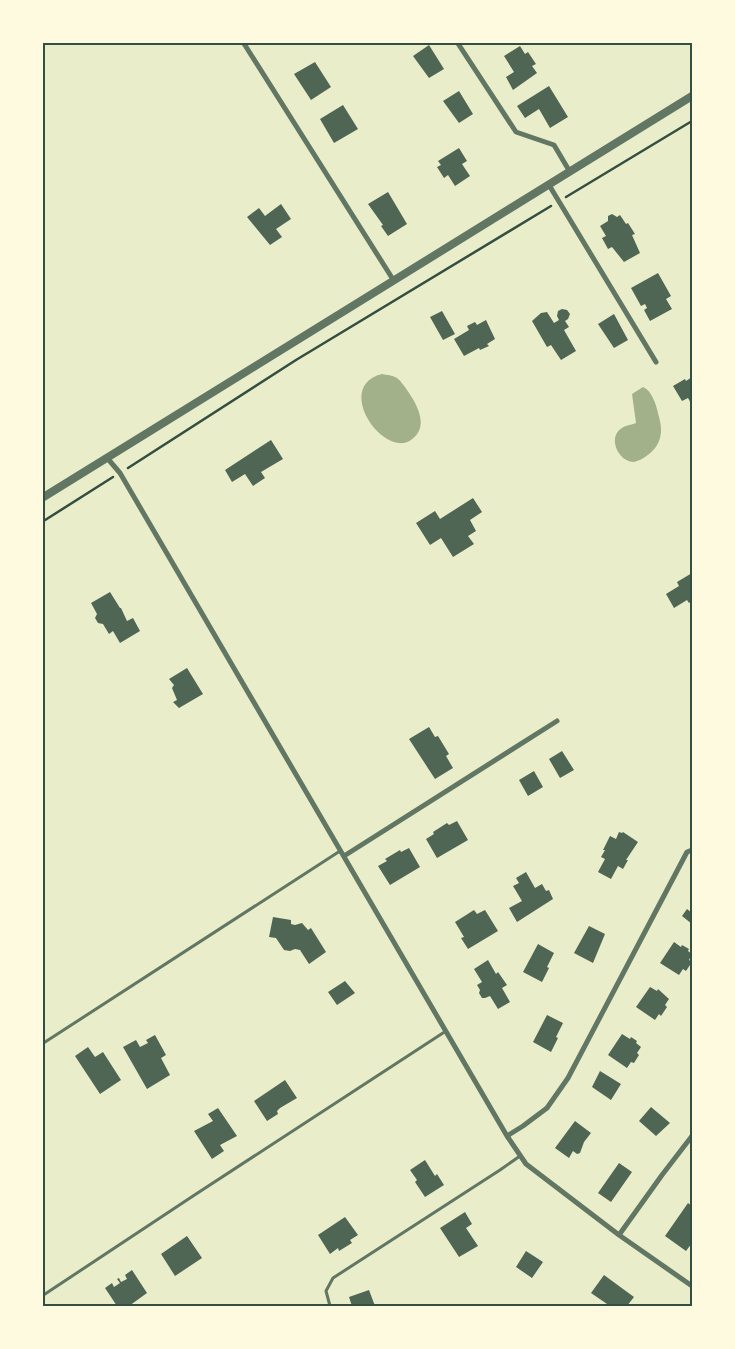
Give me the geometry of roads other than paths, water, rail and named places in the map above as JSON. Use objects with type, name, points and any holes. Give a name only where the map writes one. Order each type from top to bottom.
[{"type":"street","points":[[243,42],[394,281]]},
{"type":"street","points":[[457,42],[516,132],[554,145],[570,172]]},
{"type":"street","points":[[42,498],[108,459],[692,96]]},
{"type":"street","points":[[549,185],[656,362]]},
{"type":"street","points":[[108,459],[120,473],[520,1156],[526,1164],[619,1236],[692,1286]]},
{"type":"street","points":[[342,853],[557,721]]},
{"type":"street","points":[[507,1136],[524,1126],[546,1108],[568,1078],[687,852],[692,850]]},
{"type":"street","points":[[619,1236],[692,1136]]},
{"type":"lane","points":[[42,1044],[342,853]]},
{"type":"lane","points":[[42,1296],[201,1190],[447,1031]]},
{"type":"lane","points":[[330,1306],[326,1291],[333,1278],[520,1156]]}]
